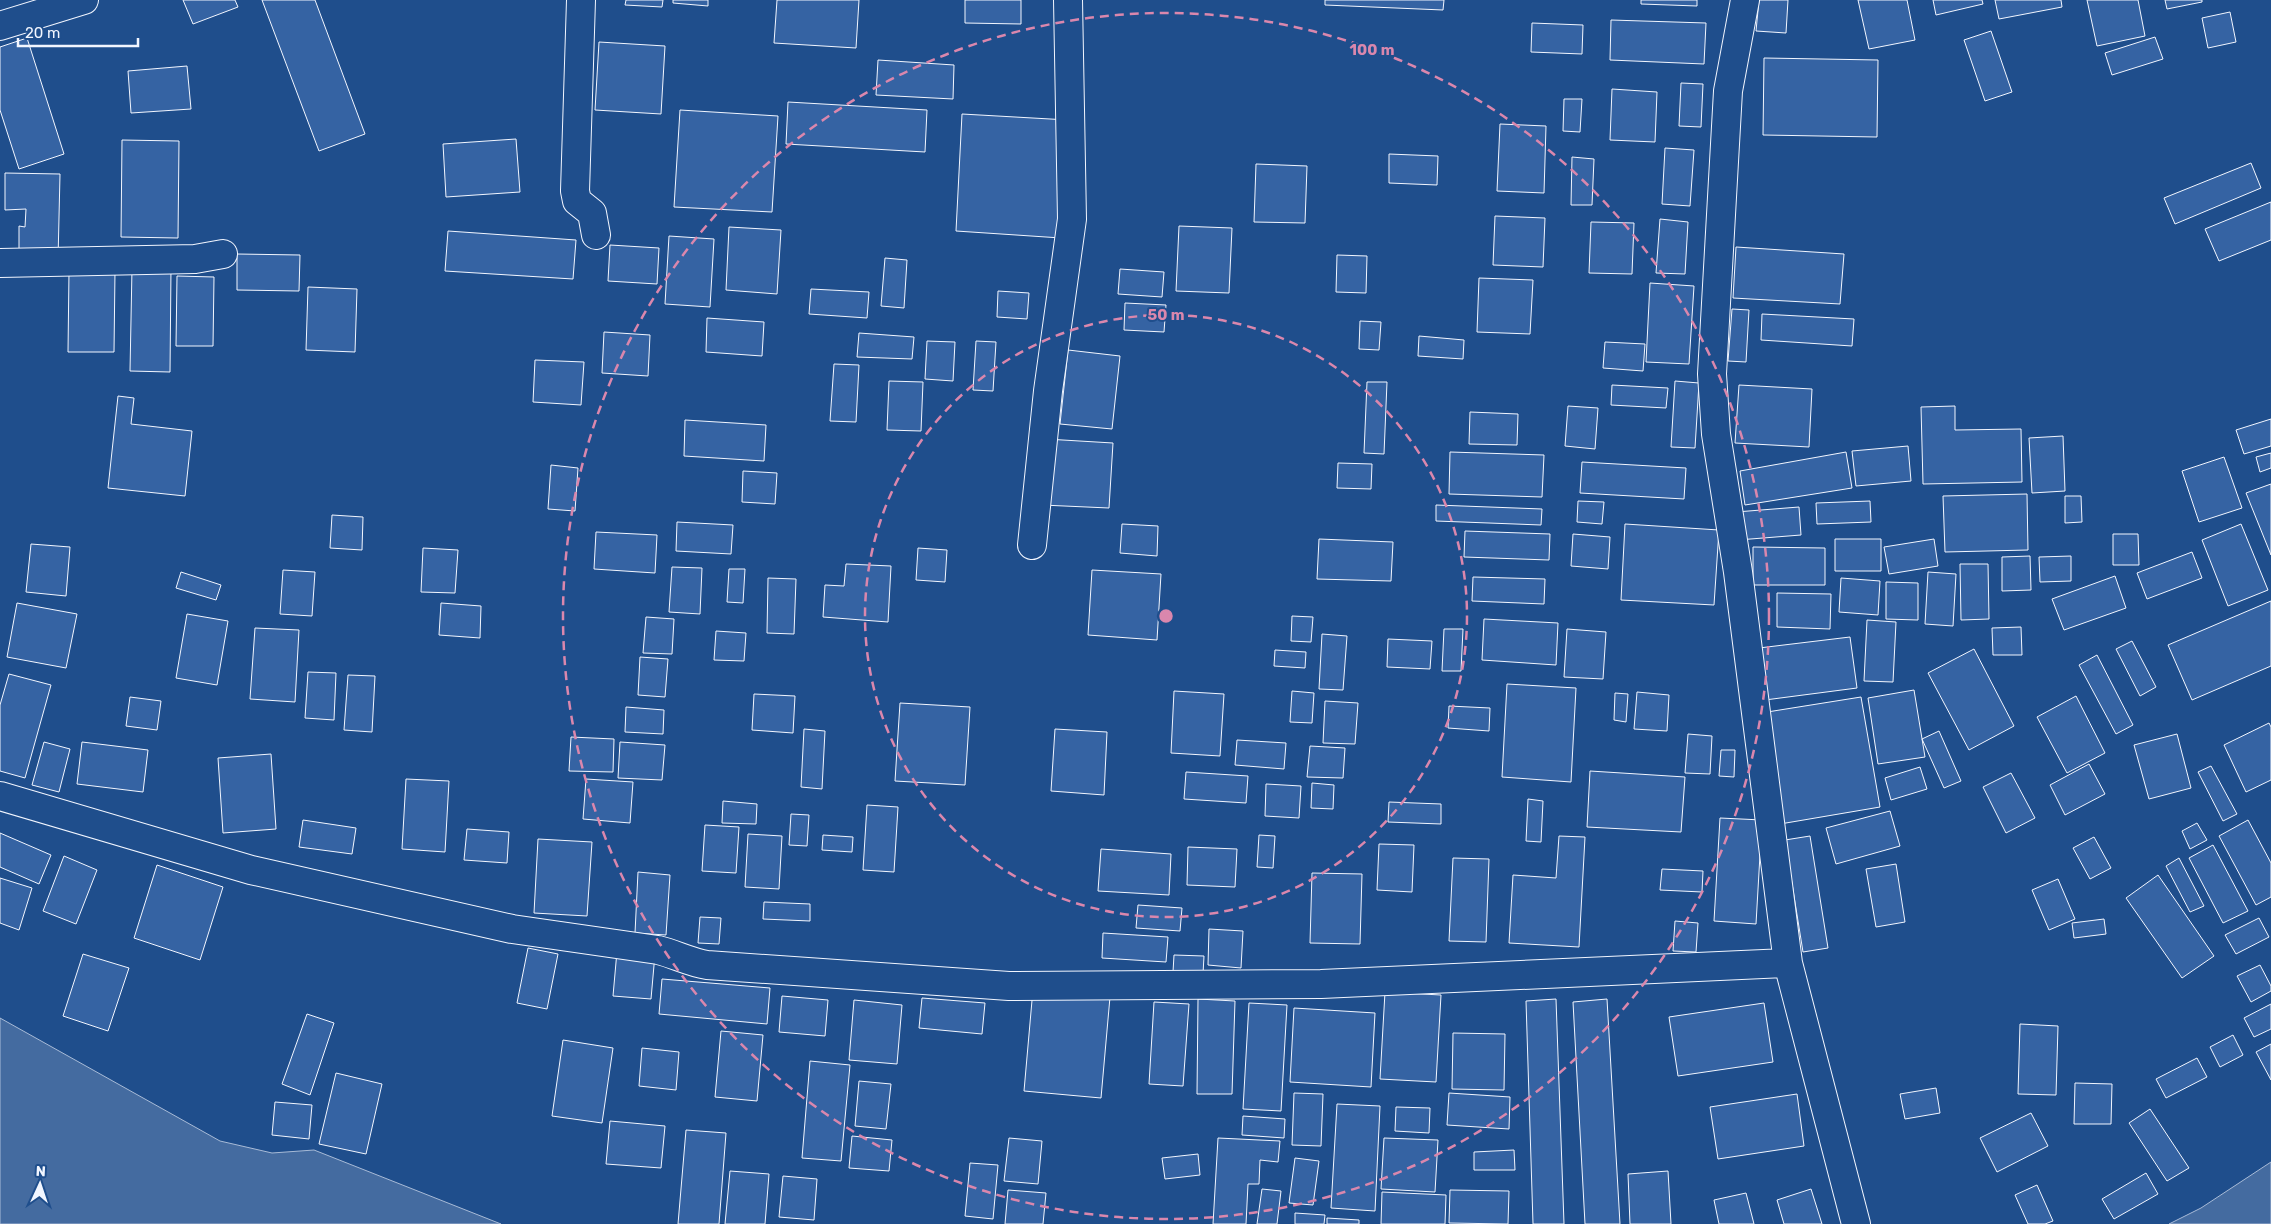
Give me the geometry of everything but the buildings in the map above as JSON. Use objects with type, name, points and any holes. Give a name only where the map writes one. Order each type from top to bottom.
[{"type":"street","points":[[0,26],[84,0]]},
{"type":"street","points":[[581,0],[575,191],[577,201],[592,213],[596,235]]},
{"type":"street","points":[[1032,546],[1048,391],[1072,219],[1068,0]]},
{"type":"street","points":[[1745,0],[1728,91],[1712,374],[1716,434],[1738,572],[1788,963],[1856,1224]]},
{"type":"street","points":[[0,263],[195,259],[223,254]]},
{"type":"street","points":[[0,796],[251,870],[512,929],[658,950],[675,954],[688,961],[707,965],[1029,986],[1321,984],[1788,963]]},
{"type":"water","points":[[0,1018],[220,1141],[272,1153],[314,1150],[501,1224],[0,1224]]},
{"type":"water","points":[[2271,1162],[2271,1224],[2169,1224],[2201,1208]]}]
